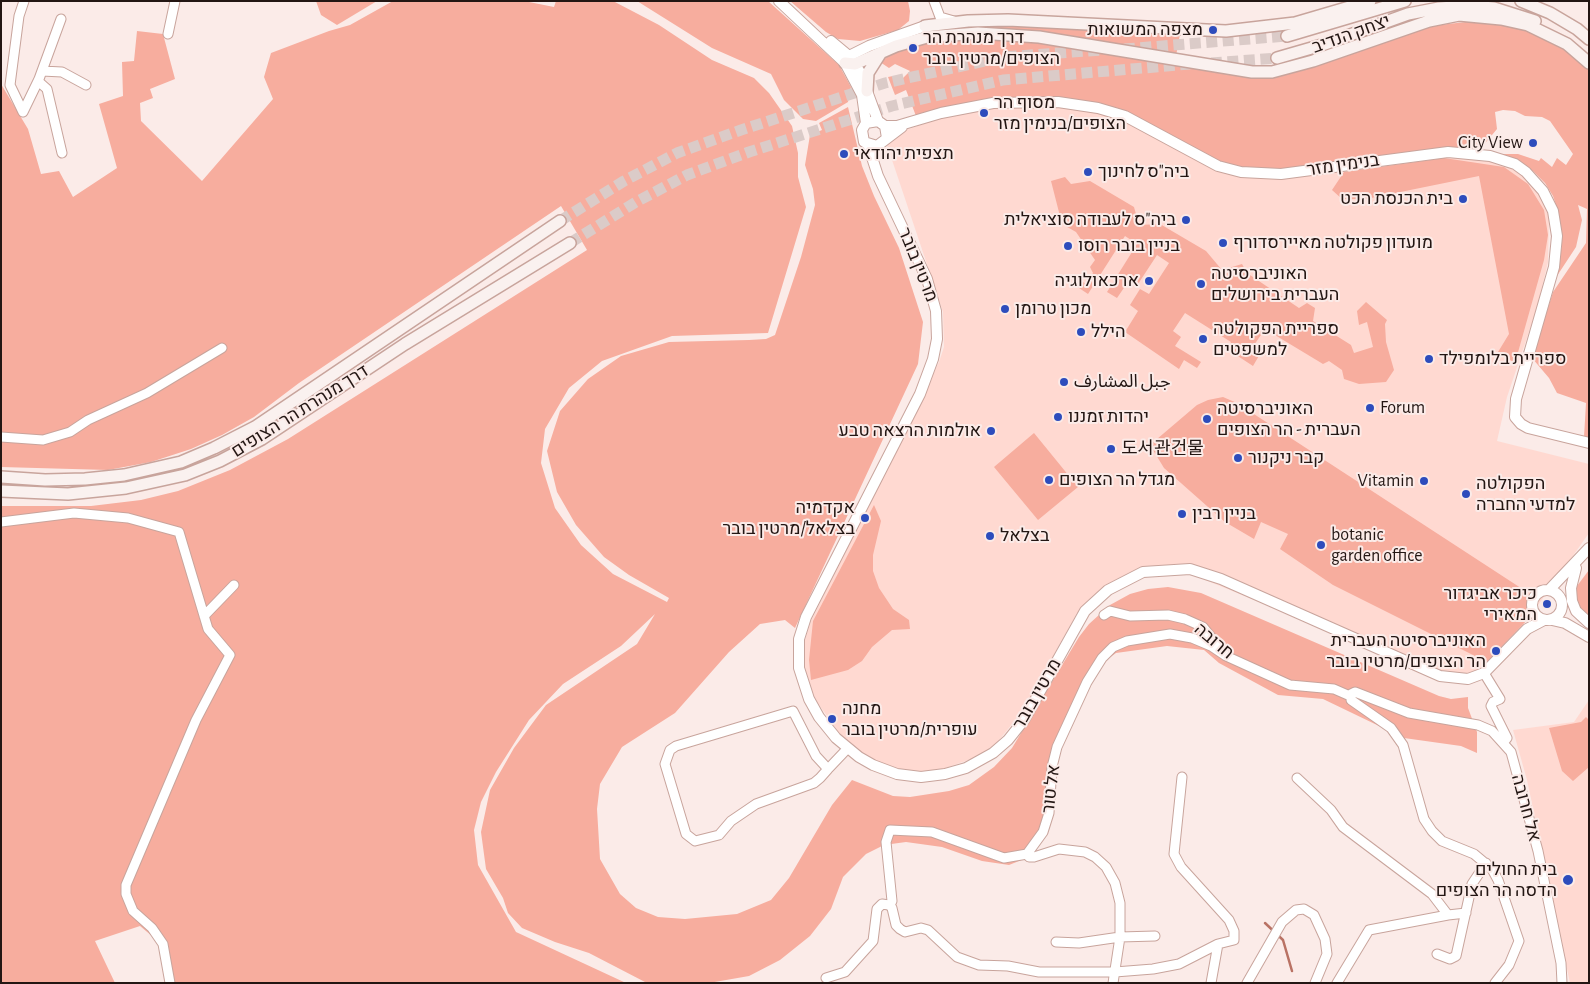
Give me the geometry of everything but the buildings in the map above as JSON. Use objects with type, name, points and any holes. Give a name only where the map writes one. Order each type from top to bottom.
[{"type":"main road","points":[[925,26],[959,22],[1008,20],[1226,31],[1295,23],[1370,1]]},
{"type":"main road","name":"יצחק הנדיב","points":[[1287,36],[1405,1]]},
{"type":"main road","points":[[1521,1],[1550,13],[1577,29],[1589,39]]},
{"type":"main road","points":[[1540,1],[1568,18],[1577,29]]},
{"type":"main road","name":"יצחק הנדיב","points":[[1277,58],[1408,14],[1439,8],[1468,6],[1507,11],[1536,21],[1569,40],[1589,59]]},
{"type":"main road","points":[[850,61],[909,42],[942,35],[978,33],[1015,34],[1245,71],[1272,72],[1306,63],[1428,21],[1458,15],[1514,21],[1539,29],[1567,44],[1589,63]]},
{"type":"main road","points":[[867,91],[870,68],[886,50]]},
{"type":"main road","name":"דרך מנהרת הר הצופים","points":[[1,477],[45,480],[85,479],[124,475],[181,462],[214,448],[255,427],[560,221]]},
{"type":"main road","name":"דרך מנהרת הר הצופים","points":[[1,491],[61,494],[126,488],[185,475],[220,461],[262,439],[404,344],[570,243]]},
{"type":"street","points":[[24,1],[19,16],[10,85],[22,112],[42,72],[61,19]]},
{"type":"street","points":[[168,34],[175,1]]},
{"type":"street","points":[[779,1],[850,61],[862,95],[866,112],[866,123]]},
{"type":"street","points":[[835,44],[853,47],[869,46],[925,26],[932,19],[934,1]]},
{"type":"street","points":[[934,1],[940,17],[959,22]]},
{"type":"street","points":[[807,26],[835,44],[850,61],[882,123]]},
{"type":"street","points":[[850,61],[869,46]]},
{"type":"street","points":[[42,72],[62,72],[86,85]]},
{"type":"street","points":[[38,81],[47,89],[62,153]]},
{"type":"street","name":"בנימין מזר","points":[[884,141],[910,123],[941,113],[1012,101],[1080,104],[1112,112],[1130,118],[1218,166],[1255,174],[1281,174],[1448,152],[1484,155],[1515,164],[1526,172],[1543,191],[1554,211],[1557,236],[1554,267],[1515,405],[1516,420],[1528,428],[1589,443]]},
{"type":"street","name":"בנימין מזר","points":[[866,123],[910,123]]},
{"type":"street","name":"מרטין בובר","points":[[866,123],[861,134],[868,145],[876,172],[927,279],[936,311],[937,339],[933,359],[920,394],[806,617],[798,650],[801,680],[811,704],[828,729],[848,748],[873,765],[909,776],[945,774],[966,768],[985,758],[1001,748],[1024,720],[1085,611],[1108,590],[1143,572],[1190,569],[1221,579],[1440,676],[1468,679],[1484,673]]},
{"type":"street","name":"מרטין בובר","points":[[882,123],[884,141],[878,164],[884,187]]},
{"type":"street","points":[[868,145],[884,141]]},
{"type":"street","points":[[1,437],[43,440],[70,432],[88,420],[147,393],[222,348]]},
{"type":"street","points":[[1,522],[74,513],[128,518],[179,532],[208,629],[230,655],[196,720],[126,885],[126,894],[133,911],[152,928],[163,944],[170,983]]},
{"type":"street","points":[[1495,983],[1509,965],[1519,941],[1498,880],[1486,862],[1474,854],[1442,841],[1432,831],[1424,819],[1403,745],[1392,728],[1351,700],[1350,696],[1355,692],[1409,713],[1478,724],[1492,731],[1503,743],[1507,738],[1491,706],[1493,702],[1500,699],[1484,673],[1532,626],[1560,614],[1561,599],[1576,568],[1588,549]]},
{"type":"street","points":[[1518,638],[1534,613],[1532,604],[1536,596],[1549,590],[1588,549]]},
{"type":"street","points":[[1576,568],[1572,588],[1572,601],[1576,611],[1589,623]]},
{"type":"street","points":[[204,616],[234,585]]},
{"type":"street","points":[[1549,590],[1561,599],[1572,614],[1589,623]]},
{"type":"street","name":"חרובה","points":[[1104,615],[1110,611],[1130,616],[1168,614],[1185,619],[1203,627],[1226,656],[1290,684],[1334,689],[1350,696]]},
{"type":"street","points":[[1534,613],[1548,620],[1565,623],[1589,637]]},
{"type":"street","name":"אל טור","points":[[1027,854],[1043,832],[1046,823],[1052,767],[1057,747],[1087,682],[1102,658],[1113,647],[1127,642],[1170,634],[1192,638],[1211,646],[1226,656]]},
{"type":"street","points":[[828,769],[816,756],[793,711],[676,746],[666,757],[665,764],[686,834],[696,841],[719,835],[746,809],[814,783],[828,769],[848,748]]},
{"type":"street","name":"אל חרובה","points":[[1503,743],[1511,752],[1538,851],[1561,964],[1562,983]]},
{"type":"street","points":[[1113,983],[1115,972],[1120,937],[1120,903],[1115,883],[1106,867],[1095,857],[1085,852],[1059,849],[1034,857],[1029,857],[1027,854],[1004,858],[932,832],[890,830],[886,842],[892,901],[890,905],[896,925],[905,932],[921,928],[928,930],[958,958],[979,965],[1008,966],[1039,972],[1115,972],[1178,964],[1218,944],[1234,940],[1234,931],[1229,920],[1181,867],[1174,854],[1182,777]]},
{"type":"street","points":[[1297,778],[1331,810],[1343,827],[1432,894],[1448,915]]},
{"type":"street","points":[[1437,954],[1450,959],[1456,956],[1472,884],[1486,862]]},
{"type":"street","points":[[826,978],[845,972],[873,942],[877,909],[882,904],[890,905]]},
{"type":"street","points":[[1248,983],[1282,922],[1296,910],[1304,909],[1314,915],[1325,939],[1327,954],[1316,983]]},
{"type":"street","points":[[1337,983],[1369,930],[1466,913]]},
{"type":"street","points":[[1056,942],[1079,943],[1120,937],[1155,936]]},
{"type":"street","points":[[1211,983],[1218,944]]},
{"type":"shaded area","points":[[316,1],[377,1],[337,25],[321,15]]},
{"type":"shaded area","points":[[393,1],[524,1],[554,7],[556,1],[613,1],[659,25],[712,60],[754,78],[769,93],[792,126],[798,153],[798,177],[806,207],[768,333],[672,336],[602,361],[569,388],[545,429],[541,463],[555,508],[581,545],[613,574],[667,602],[669,598],[629,575],[604,557],[576,525],[557,492],[547,451],[560,411],[588,379],[621,356],[669,342],[766,339],[775,335],[801,257],[815,205],[813,189],[805,165],[810,135],[822,130],[819,123],[848,107],[862,166],[899,248],[923,322],[918,364],[795,628],[785,620],[760,624],[729,652],[675,713],[622,747],[600,784],[597,809],[600,859],[620,894],[636,908],[658,917],[685,919],[737,914],[771,900],[789,878],[832,805],[852,780],[893,796],[910,797],[949,791],[969,785],[994,767],[1012,748],[1079,637],[1089,624],[1110,605],[1130,594],[1148,589],[1168,587],[1201,593],[1439,696],[1451,699],[1468,697],[1468,708],[1477,732],[1477,753],[1461,746],[1404,738],[1323,699],[1278,695],[1219,663],[1204,650],[1167,646],[1116,653],[1102,663],[1086,687],[1049,768],[1044,825],[1035,846],[1024,859],[1009,865],[982,861],[942,847],[906,842],[884,845],[866,854],[843,877],[831,909],[810,936],[780,960],[749,976],[709,983],[645,982],[589,953],[555,942],[522,928],[508,913],[503,898],[486,869],[481,832],[490,790],[514,748],[546,705],[637,644],[655,614],[621,646],[563,684],[529,720],[496,772],[481,802],[474,830],[478,865],[516,932],[626,983],[175,983],[165,947],[140,926],[95,941],[115,983],[1,983],[1,506],[91,506],[141,500],[178,491],[230,470],[288,439],[587,250],[561,206],[299,383],[254,417],[222,435],[191,449],[151,462],[108,470],[1,467],[1,84],[28,129],[41,174],[59,171],[73,197],[117,168],[99,104],[123,96],[122,62],[134,61],[137,31],[163,34],[175,79],[150,89],[153,98],[140,103],[141,121],[202,181],[273,99],[264,77],[271,53],[350,25]]},
{"type":"shaded area","points":[[637,1],[768,1],[839,65],[851,87],[848,102],[816,121],[803,119],[784,100],[771,74],[712,48]]},
{"type":"shaded area","points":[[790,1],[908,1],[909,21],[898,30],[860,41],[838,39],[826,32]]},
{"type":"shaded area","points":[[1474,21],[1522,29],[1539,35],[1559,45],[1589,70],[1589,437],[1584,437],[1586,403],[1557,393],[1549,378],[1532,358],[1553,292],[1586,243],[1587,209],[1578,205],[1582,220],[1576,247],[1553,282],[1562,246],[1558,211],[1553,196],[1545,183],[1533,171],[1498,154],[1518,154],[1539,161],[1541,158],[1552,167],[1557,158],[1566,165],[1573,154],[1550,121],[1542,117],[1525,116],[1515,111],[1503,110],[1495,112],[1497,129],[1482,147],[1366,157],[1280,169],[1235,167],[1218,162],[1181,143],[1071,99],[916,116],[906,90],[895,95],[888,77],[893,76],[901,80],[910,71],[895,64],[889,68],[880,62],[894,52],[912,46],[938,41],[972,38],[1044,41],[1254,77],[1431,26]]},
{"type":"shaded area","points":[[981,23],[1180,34],[1176,56],[1061,36],[932,34],[932,28]]},
{"type":"shaded area","name":"האוניברסיטה העברית - הר הצופים","points":[[1050,104],[1123,117],[1238,176],[1273,179],[1445,156],[1472,157],[1501,164],[1522,174],[1537,191],[1549,216],[1548,262],[1537,308],[1507,397],[1497,441],[1589,464],[1589,533],[1529,618],[1482,668],[1470,675],[1442,673],[1323,628],[1193,575],[1149,575],[1124,582],[1093,598],[1077,613],[1022,712],[995,745],[977,757],[937,771],[898,770],[883,765],[864,754],[841,736],[815,699],[804,673],[805,640],[811,621],[939,362],[944,347],[943,312],[887,145],[898,133],[948,115],[995,105]]},
{"type":"shaded area","points":[[1444,158],[1504,167],[1528,184],[1544,210],[1548,235],[1544,260],[1515,363],[1498,352],[1509,334],[1479,176],[1366,199],[1342,199],[1332,190],[1344,172]]},
{"type":"shaded area","points":[[1065,177],[1071,184],[1090,181],[1134,207],[1139,225],[1160,224],[1206,251],[1222,270],[1242,264],[1247,273],[1299,308],[1307,303],[1315,308],[1313,321],[1351,345],[1354,353],[1373,347],[1367,322],[1359,325],[1357,311],[1366,302],[1387,320],[1385,324],[1386,342],[1394,370],[1386,382],[1359,384],[1344,379],[1342,370],[1329,361],[1323,364],[1265,329],[1252,348],[1260,354],[1253,366],[1227,349],[1231,342],[1185,313],[1173,331],[1181,337],[1175,346],[1201,362],[1197,368],[1184,360],[1179,369],[1125,332],[1138,311],[1130,305],[1140,289],[1149,294],[1169,263],[1157,255],[1138,284],[1130,279],[1117,298],[1107,292],[1137,244],[1125,236],[1088,294],[1076,286],[1080,280],[1086,284],[1093,273],[1090,267],[1095,260],[1076,232],[1062,224],[1051,181]]},
{"type":"shaded area","points":[[1223,397],[1237,403],[1527,592],[1529,618],[1487,662],[1333,585],[1280,549],[1288,534],[1261,522],[1254,539],[1225,522],[1164,468],[1150,445],[1197,405],[1208,400]]},
{"type":"shaded area","points":[[1034,433],[1078,487],[1038,520],[994,467]]},
{"type":"shaded area","points":[[874,505],[881,521],[873,555],[873,571],[879,588],[893,609],[909,620],[910,629],[892,630],[872,647],[862,661],[848,670],[811,680],[809,660],[813,621]]},
{"type":"shaded area","points":[[1589,570],[1589,617],[1577,610],[1574,590]]},
{"type":"shaded area","name":"בית החולים הדסה הר הצופים","points":[[1589,700],[1589,983],[1570,983],[1527,780],[1513,730],[1574,722]]},
{"type":"shaded area","points":[[1586,717],[1589,720],[1589,767],[1573,781],[1562,771],[1549,728],[1581,722]]},
{"type":"waterway","points":[[1265,923],[1283,940],[1292,971]]},
{"type":"tunnel","points":[[1124,49],[1287,36]]},
{"type":"tunnel","points":[[560,221],[624,181],[677,153],[885,83],[1003,57],[1101,50]]},
{"type":"tunnel","points":[[1211,63],[1277,58]]},
{"type":"tunnel","points":[[570,243],[636,202],[687,175],[749,152],[892,106],[1003,80],[1190,64]]},
{"type":"place","name":"מצפה המשואות","points":[[1213,30]]},
{"type":"place","name":"דרך מנהרת הר הצופים/מרטין בובר","points":[[913,48]]},
{"type":"place","name":"מסוף הר הצופים/בנימין מזר","points":[[984,113]]},
{"type":"place","name":"City View","points":[[1533,143]]},
{"type":"place","name":"תצפית יהודאי","points":[[844,154]]},
{"type":"place","name":"ביה\"ס לחינוך","points":[[1088,172]]},
{"type":"place","name":"בית הכנסת הכט","points":[[1463,199]]},
{"type":"place","name":"ביה\"ס לעבודה סוציאלית","points":[[1186,220]]},
{"type":"place","name":"מועדון פקולטה מאיירסדורף","points":[[1223,243]]},
{"type":"place","name":"בניין בובר רוסו","points":[[1068,246]]},
{"type":"place","name":"ארכאולוגיה","points":[[1149,281]]},
{"type":"place","name":"האוניברסיטה העברית בירושלים","points":[[1201,284]]},
{"type":"place","name":"מכון טרומן","points":[[1005,309]]},
{"type":"place","name":"הילל","points":[[1081,332]]},
{"type":"place","name":"ספריית הפקולטה למשפטים","points":[[1203,339]]},
{"type":"place","name":"ספריית בלומפילד","points":[[1429,359]]},
{"type":"place","name":"جبل المشارف","points":[[1064,382]]},
{"type":"place","name":"Forum","points":[[1370,408]]},
{"type":"place","name":"יהדות זמננו","points":[[1058,417]]},
{"type":"place","name":"האוניברסיטה העברית - הר הצופים","points":[[1207,419]]},
{"type":"place","name":"אולמות הרצאה טבע","points":[[991,431]]},
{"type":"place","name":"도서관건물","points":[[1111,449]]},
{"type":"place","name":"קבר ניקנור","points":[[1238,458]]},
{"type":"place","name":"מגדל הר הצופים","points":[[1049,480]]},
{"type":"place","name":"Vitamin","points":[[1424,481]]},
{"type":"place","name":"הפקולטה למדעי החברה","points":[[1466,494]]},
{"type":"place","name":"בניין רבין","points":[[1182,514]]},
{"type":"place","name":"אקדמיה בצלאל/מרטין בובר","points":[[865,518]]},
{"type":"place","name":"בצלאל","points":[[990,536]]},
{"type":"place","name":"botanic garden office","points":[[1321,545]]},
{"type":"place","name":"כיכר אביגדור המאירי","points":[[1547,604]]},
{"type":"place","name":"האוניברסיטה העברית הר הצופים/מרטין בובר","points":[[1496,651]]},
{"type":"place","name":"מחנה עופרית/מרטין בובר","points":[[832,719]]},
{"type":"place","name":"בית החולים הדסה הר הצופים","points":[[1568,880]]}]
